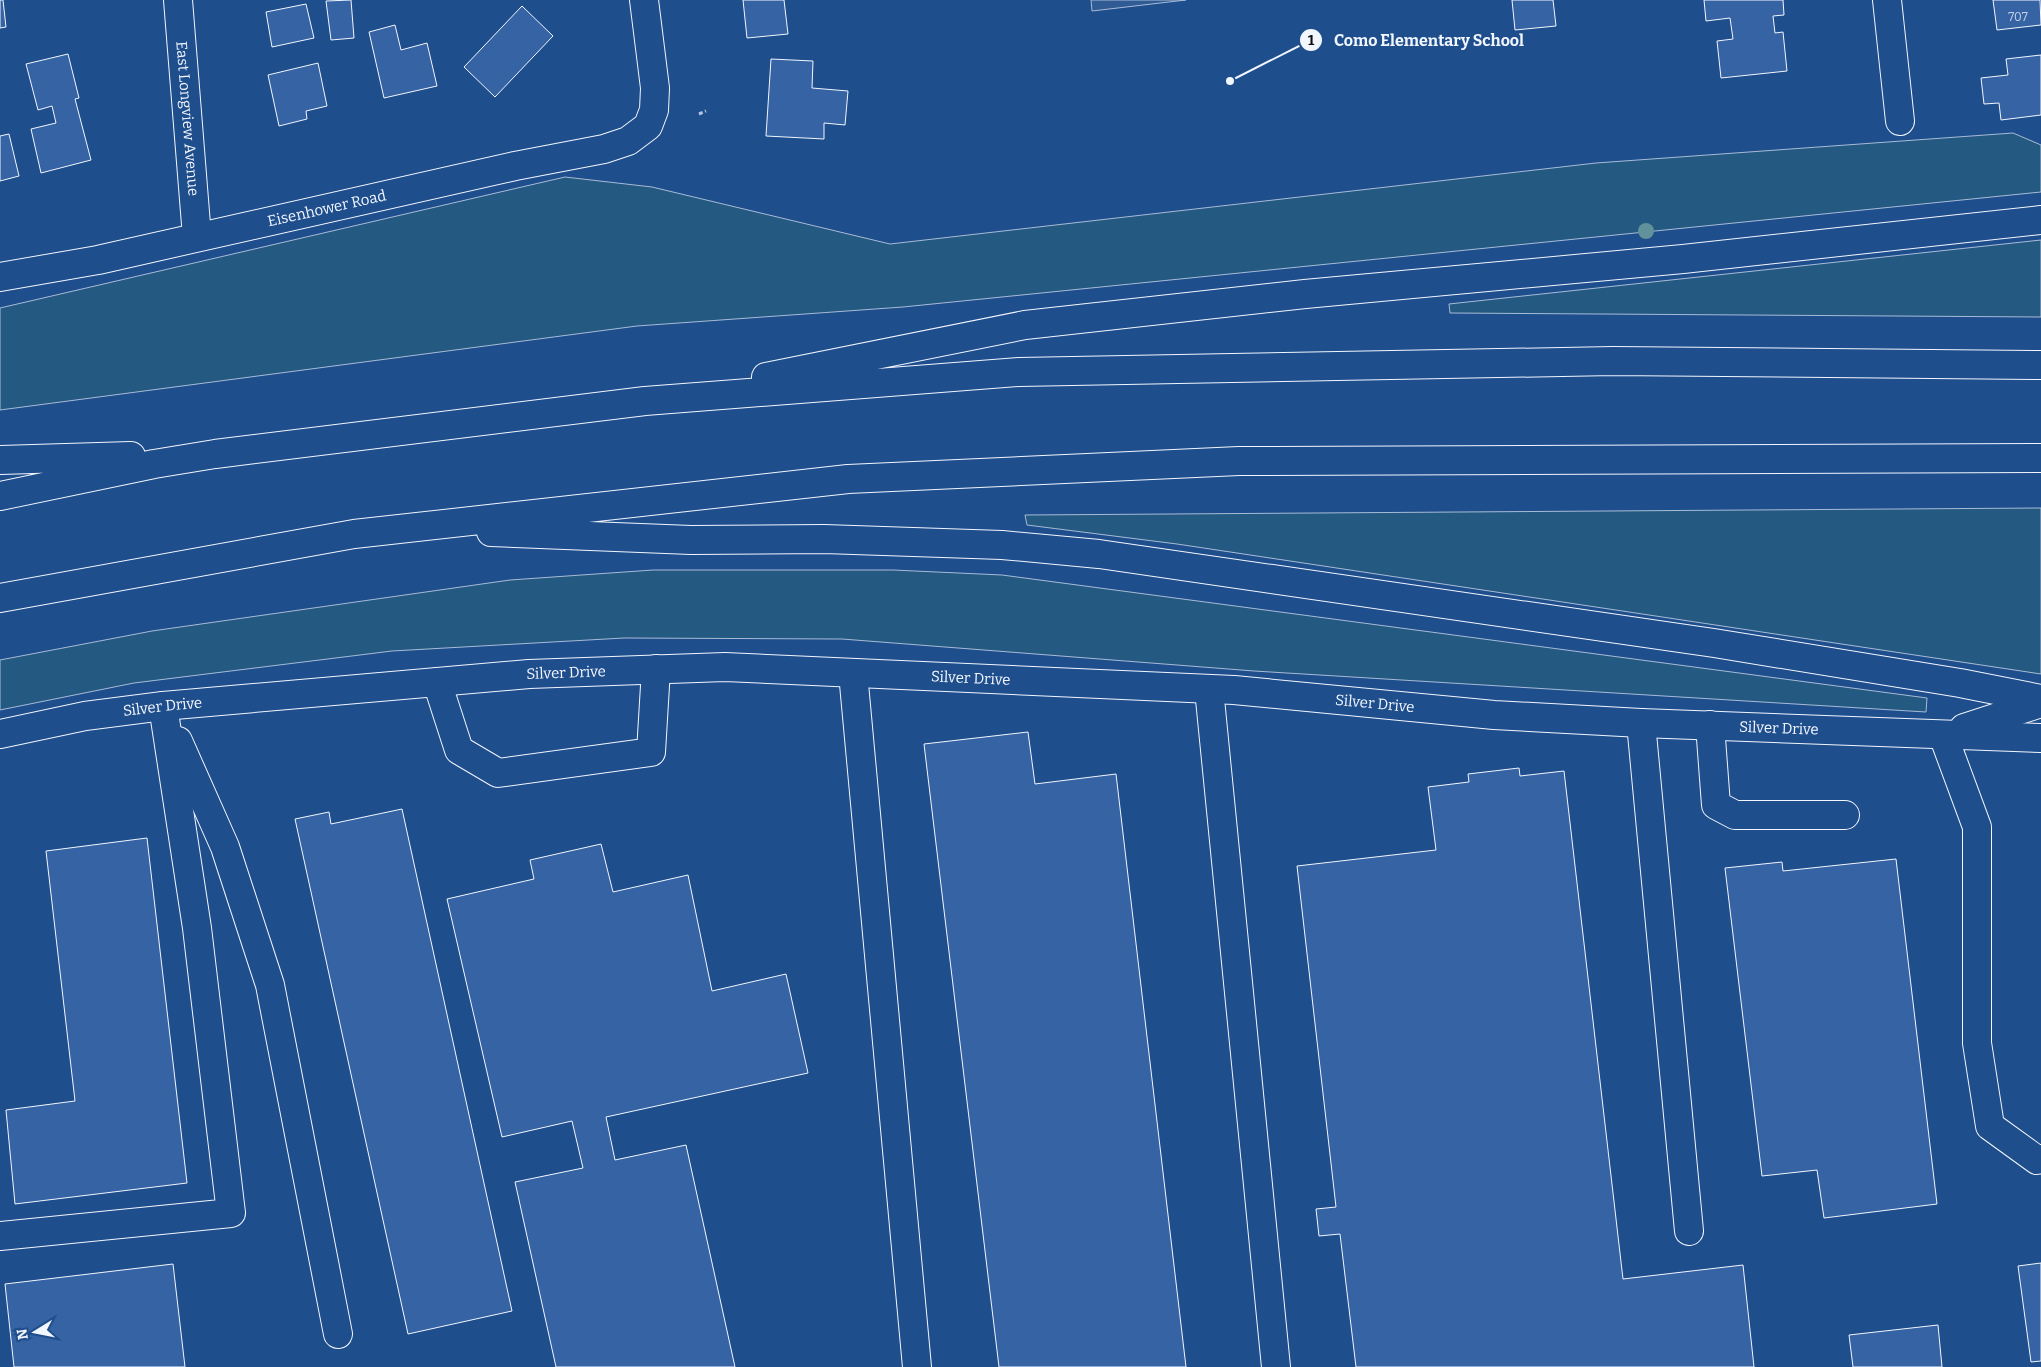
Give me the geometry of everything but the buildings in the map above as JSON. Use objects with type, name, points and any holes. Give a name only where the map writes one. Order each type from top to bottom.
[{"type":"main road","name":"East Longview Avenue","points":[[178,0],[197,237]]},
{"type":"main road","name":"Eisenhower Road","points":[[0,277],[98,260],[515,166],[604,149],[628,141],[648,126],[654,110],[655,88],[644,0]]},
{"type":"main road","points":[[1887,0],[1900,121]]},
{"type":"main road","points":[[645,401],[1025,325],[1305,294],[1683,259],[2041,220]]},
{"type":"main road","points":[[0,496],[154,464],[214,454],[645,401],[1019,372],[1613,361],[2041,364]]},
{"type":"main road","points":[[0,460],[214,454]]},
{"type":"main road","points":[[0,598],[354,534],[848,479],[1239,461],[2041,458]]},
{"type":"main road","points":[[402,528],[691,540],[824,539],[1002,544],[1099,554],[1714,643],[1960,682],[2041,699]]},
{"type":"main road","name":"Silver Drive","points":[[0,734],[84,716],[162,706],[528,674],[725,667],[1209,689],[1494,715],[2041,738]]},
{"type":"main road","points":[[437,682],[459,750],[498,774],[651,752],[656,669]]},
{"type":"main road","points":[[853,673],[917,1367]]},
{"type":"main road","points":[[1209,689],[1276,1367]]},
{"type":"main road","name":"Silver Drive","points":[[1943,734],[2041,703]]},
{"type":"main road","points":[[0,1236],[231,1213],[196,928],[162,706]]},
{"type":"main road","points":[[162,706],[225,846],[270,985],[338,1334]]},
{"type":"main road","points":[[1641,722],[1689,1231]]},
{"type":"main road","points":[[1710,725],[1716,806],[1735,816],[1845,815]]},
{"type":"main road","points":[[1943,734],[1978,827],[1977,1043],[1990,1126],[2037,1160],[2041,1159]]},
{"type":"path","points":[[699,114],[706,111]]},
{"type":"shaded area","points":[[1091,0],[1186,0],[1092,11]]},
{"type":"shaded area","points":[[2013,133],[2041,145],[2041,192],[903,307],[637,326],[0,410],[0,308],[565,177],[652,187],[890,244],[1596,163]]},
{"type":"shaded area","points":[[2041,240],[2041,317],[1450,313],[1449,304]]},
{"type":"shaded area","points":[[2041,508],[2041,674],[1177,544],[1027,525],[1025,515]]},
{"type":"shaded area","points":[[653,570],[893,570],[1002,575],[1927,698],[1926,712],[1254,671],[842,639],[624,638],[392,651],[134,683],[0,710],[0,660],[152,631],[510,580]]},
{"type":"place","name":"Como Elementary School","points":[[1230,81]]}]
